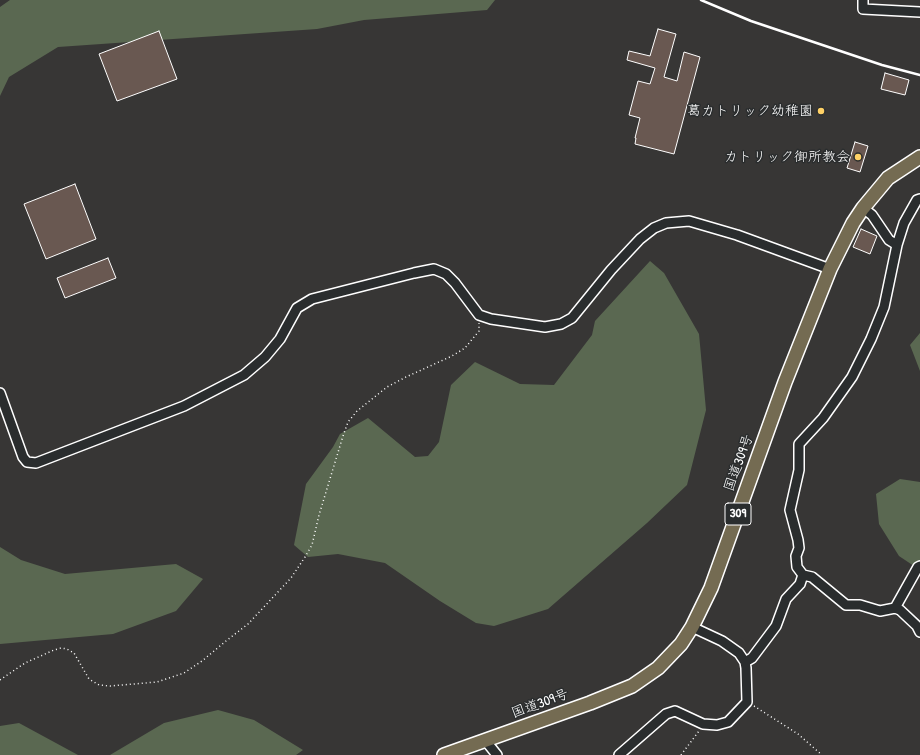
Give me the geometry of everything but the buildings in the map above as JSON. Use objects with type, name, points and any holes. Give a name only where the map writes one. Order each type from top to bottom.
[{"type":"highway","name":"国道309号","points":[[444,755],[590,703],[632,686],[658,668],[681,644],[692,627],[711,588],[785,382],[830,269],[853,223],[888,178],[920,157]]},
{"type":"street","points":[[863,0],[863,10],[920,12]]},
{"type":"street","points":[[920,199],[917,200],[904,223],[897,245],[884,307],[871,339],[852,377],[823,418],[799,444],[799,470],[790,510],[799,548],[796,556],[797,567],[803,575],[812,577],[846,605],[860,605],[880,611],[894,608],[900,610],[917,626],[920,632]]},
{"type":"street","points":[[864,208],[872,215],[889,240],[897,245]]},
{"type":"street","points":[[0,393],[23,457],[27,462],[36,463],[184,406],[244,375],[265,357],[280,339],[296,308],[312,299],[434,269],[446,274],[455,283],[479,315],[491,319],[545,327],[561,324],[572,318],[610,270],[640,238],[654,228],[675,221],[689,221],[737,235],[830,269]]},
{"type":"street","points":[[894,608],[920,566]]},
{"type":"street","points":[[745,662],[752,658],[776,626],[786,598],[800,584],[803,575]]},
{"type":"street","points":[[619,755],[666,714],[675,711],[704,724],[717,725],[728,722],[747,702],[746,668],[745,662],[739,653],[722,641],[692,627]]},
{"type":"street","points":[[485,740],[497,755]]},
{"type":"path","points":[[0,680],[25,663],[61,648],[67,649],[74,653],[89,679],[100,684],[110,686],[157,682],[184,673],[202,661],[248,624],[291,578],[305,558],[312,545],[319,515],[348,422],[357,411],[387,388],[406,376],[452,356],[465,348],[479,331],[479,315]]},
{"type":"path","points":[[747,702],[798,734],[822,755]]},
{"type":"path","points":[[682,755],[704,724]]},
{"type":"green space","points":[[10,0],[495,0],[487,10],[364,20],[317,29],[58,47],[9,77],[0,96],[0,7]]},
{"type":"green space","points":[[650,261],[664,273],[699,334],[706,410],[687,485],[647,523],[548,609],[494,626],[476,623],[440,601],[385,563],[338,554],[308,557],[294,545],[306,484],[333,447],[340,434],[368,418],[415,457],[428,456],[439,442],[451,385],[475,362],[520,384],[554,385],[592,335],[595,321]]},
{"type":"green space","points":[[920,333],[920,371],[910,345]]},
{"type":"green space","points":[[900,479],[920,482],[920,570],[899,556],[879,524],[876,494]]},
{"type":"green space","points":[[0,547],[21,560],[65,574],[176,564],[203,579],[176,611],[113,634],[0,644]]},
{"type":"green space","points":[[218,710],[254,720],[303,750],[296,755],[110,755],[164,723]]},
{"type":"green space","points":[[19,723],[78,755],[0,755],[0,726]]},
{"type":"railway","points":[[701,0],[751,21],[882,65],[920,75]]},
{"type":"place","name":"葛カトリック幼稚園","points":[[821,111]]},
{"type":"place","name":"カトリック御所教会","points":[[858,157]]}]
